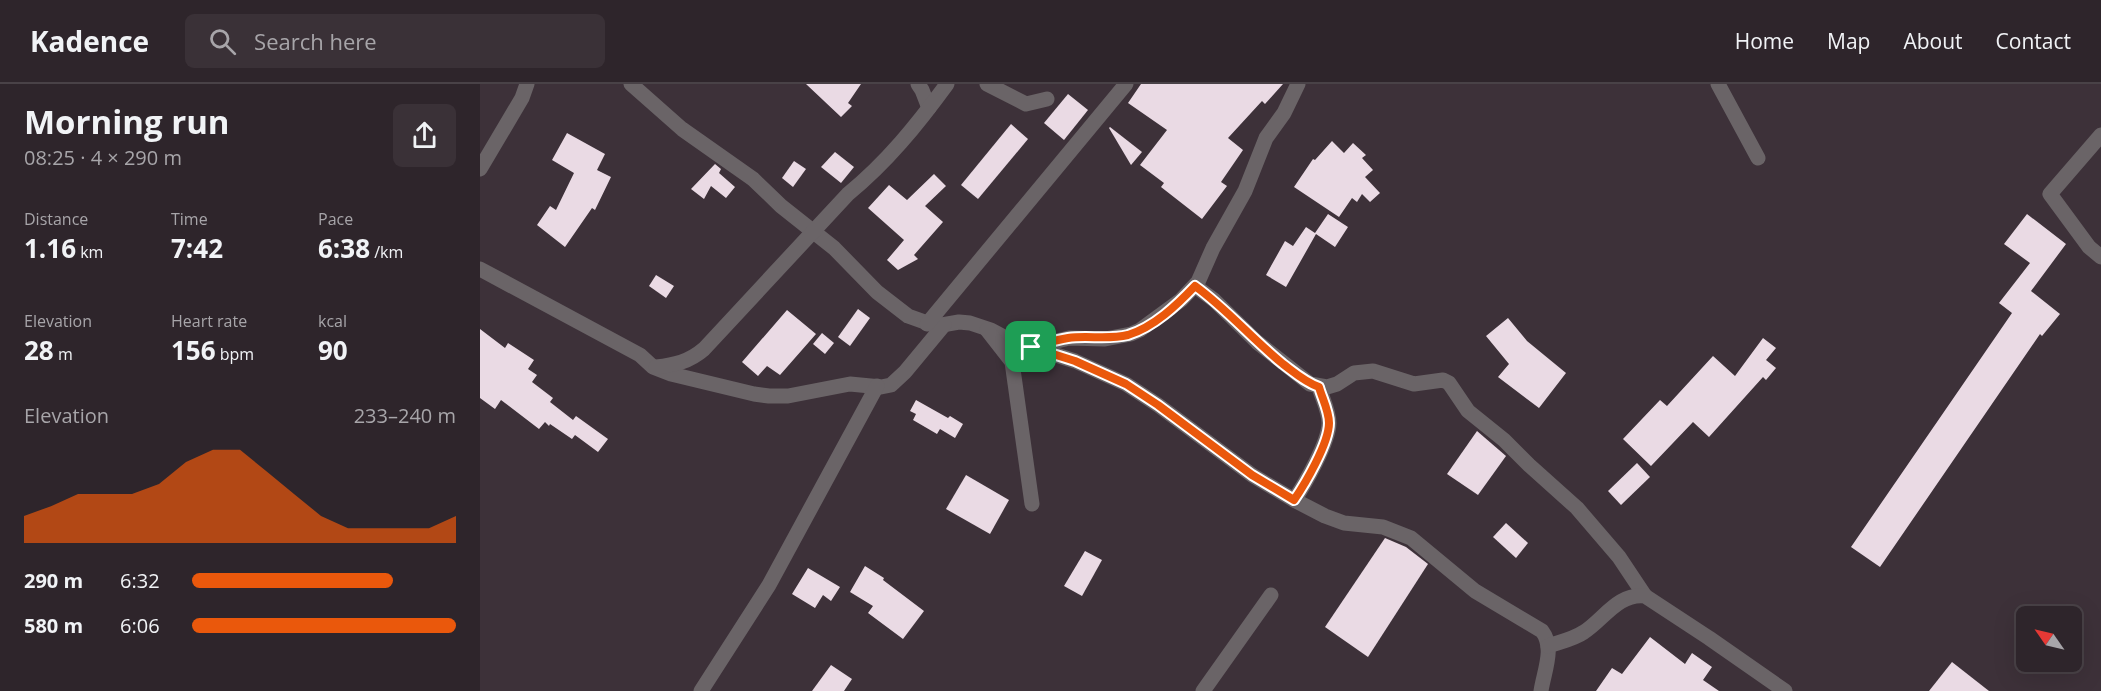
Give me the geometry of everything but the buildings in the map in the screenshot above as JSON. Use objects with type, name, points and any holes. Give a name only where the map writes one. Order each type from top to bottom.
[{"type":"street","points":[[480,170],[522,98],[527,84]]},
{"type":"street","points":[[631,84],[682,129],[753,179],[781,206],[834,248],[887,301],[908,315],[927,324],[944,325],[964,322],[985,328],[1021,346],[1075,361],[1126,384],[1252,475],[1294,500],[1344,523],[1383,527],[1411,538],[1474,591],[1535,626],[1545,636],[1548,646],[1541,691]]},
{"type":"street","points":[[918,84],[929,108]]},
{"type":"street","points":[[653,367],[678,364],[696,356],[716,337],[812,231],[895,150],[947,84]]},
{"type":"street","points":[[987,84],[1026,104],[1047,99]]},
{"type":"street","points":[[927,324],[1126,84]]},
{"type":"street","points":[[1031,347],[1069,338],[1105,339],[1131,334],[1165,314],[1195,286],[1245,191],[1266,138],[1284,113],[1298,84]]},
{"type":"street","points":[[1718,84],[1758,158]]},
{"type":"street","points":[[2101,135],[2050,194],[2089,247],[2101,257]]},
{"type":"street","points":[[480,269],[640,355],[653,367],[693,380],[769,396],[788,396],[850,384],[877,387],[895,382],[944,325]]},
{"type":"street","points":[[1195,286],[1214,300],[1277,359],[1310,384],[1319,387],[1337,384],[1354,373],[1373,370],[1413,384],[1443,380],[1449,383],[1468,411],[1509,444],[1577,508],[1619,556],[1645,596],[1785,691]]},
{"type":"street","points":[[985,328],[1012,362],[1032,504]]},
{"type":"street","points":[[701,691],[769,585],[877,387]]},
{"type":"street","points":[[1294,500],[1304,486],[1328,432],[1329,420],[1319,387]]},
{"type":"street","points":[[1203,691],[1271,595]]},
{"type":"street","points":[[1548,646],[1587,631],[1607,611],[1623,601],[1645,596]]},
{"type":"route","points":[[1195,286],[1214,300],[1277,359],[1310,384],[1319,387],[1329,420],[1328,432],[1304,486],[1294,500],[1252,475],[1126,384],[1075,361],[1031,347],[1069,338],[1105,339],[1131,334],[1165,314],[1195,286]]}]
